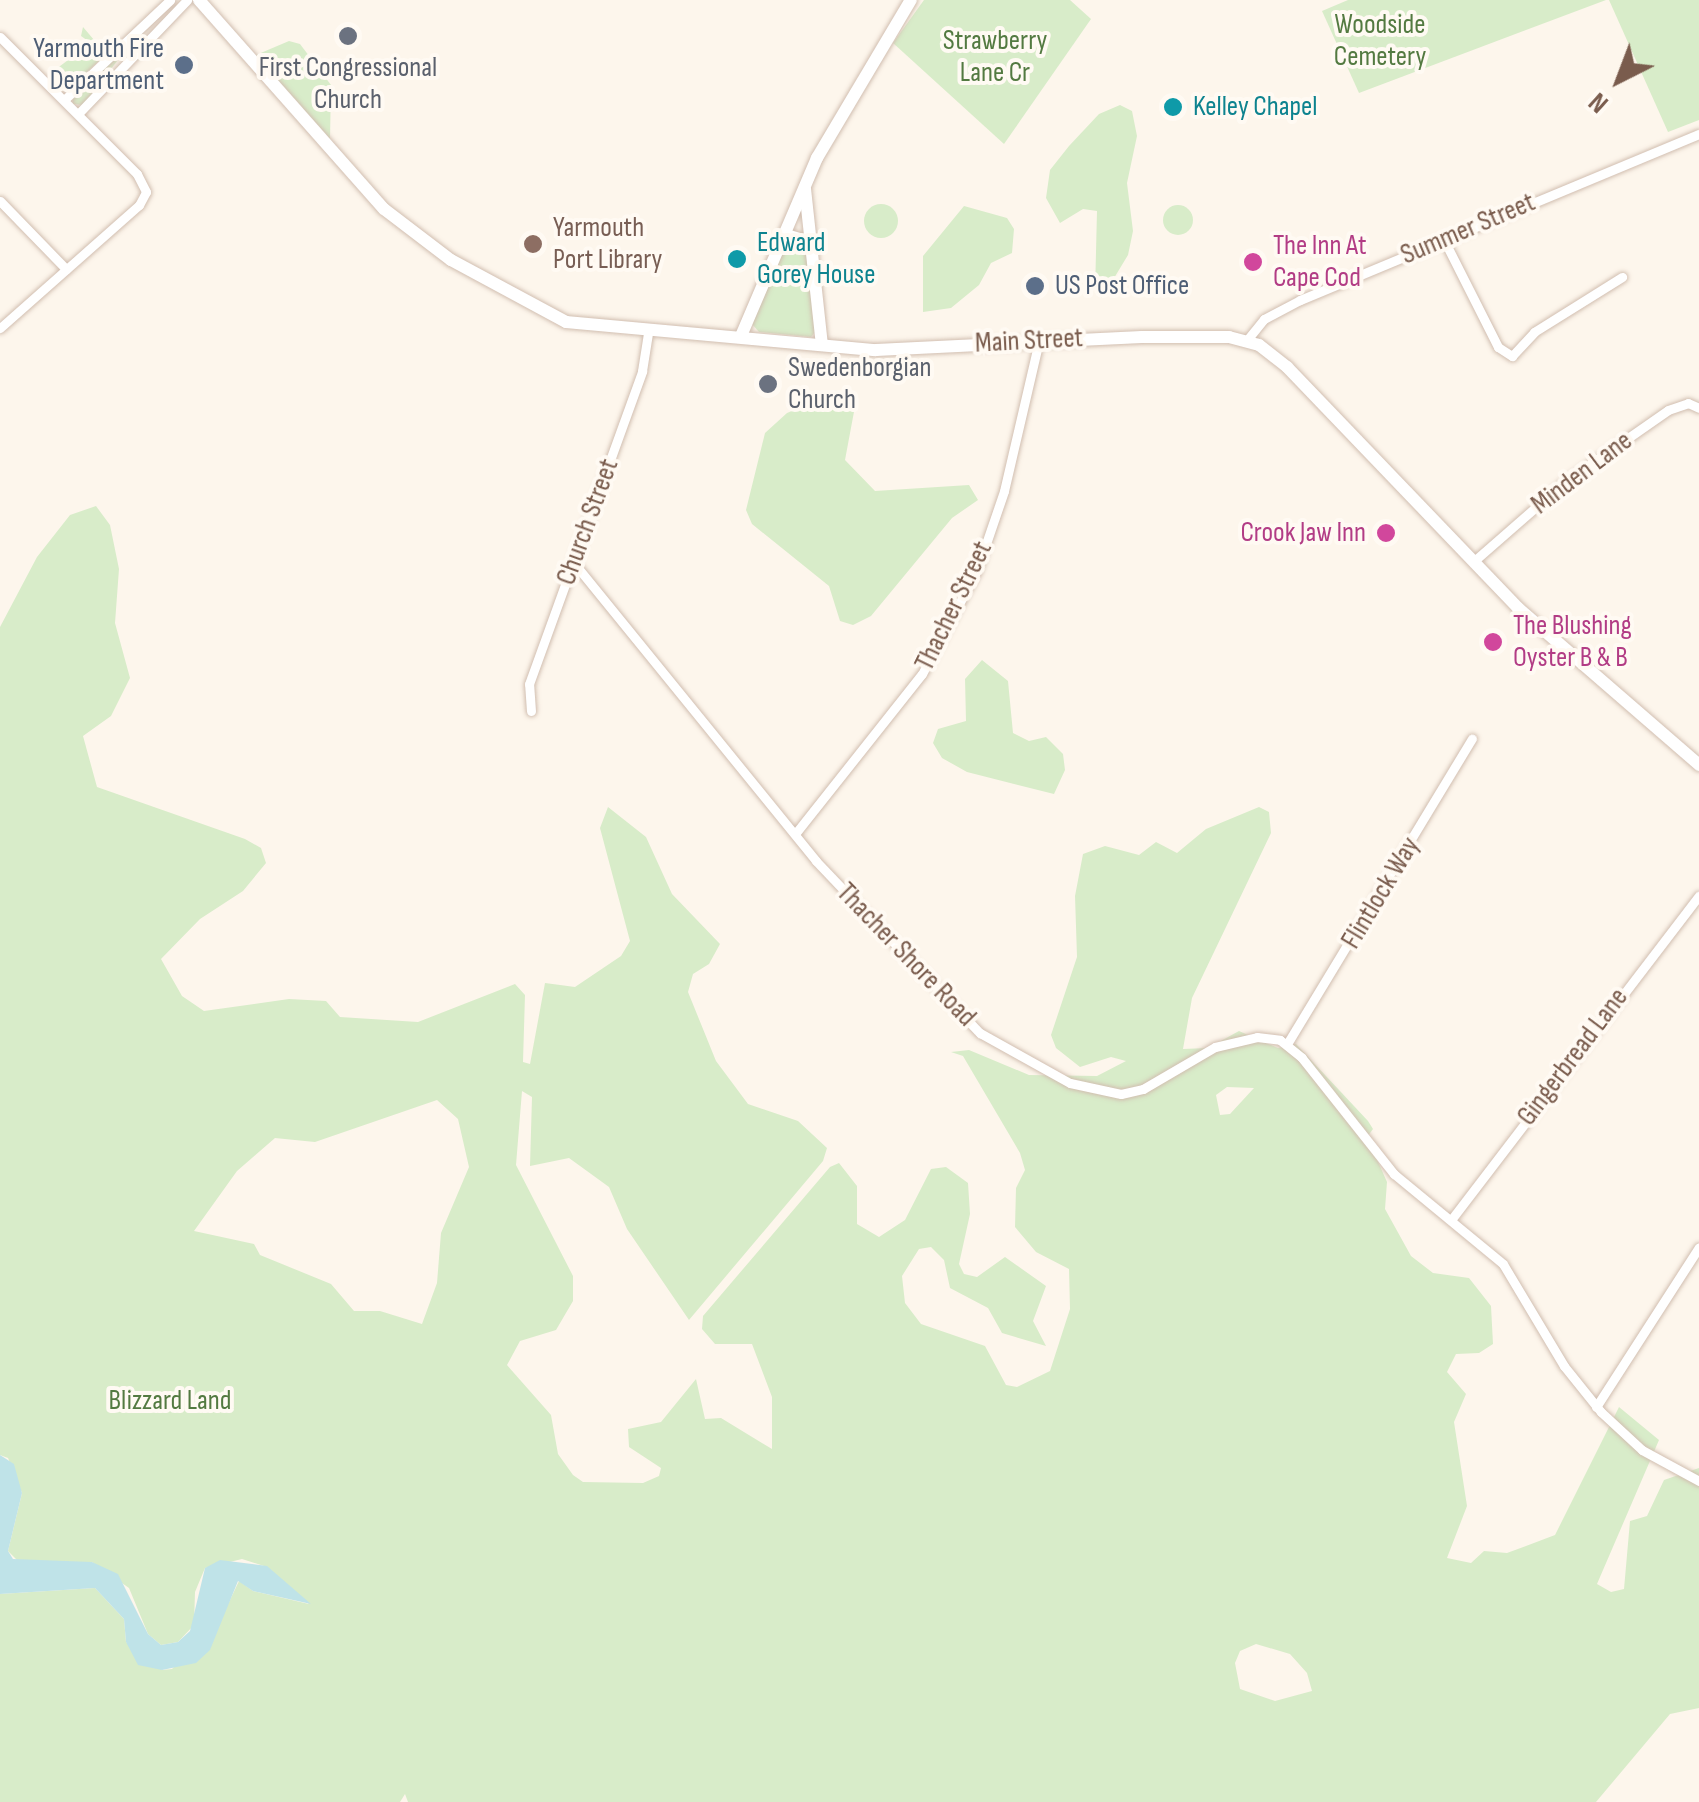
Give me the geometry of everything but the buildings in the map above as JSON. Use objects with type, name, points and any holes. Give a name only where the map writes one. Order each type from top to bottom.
[{"type":"main road","name":"Main Street","points":[[199,0],[356,184],[426,242],[560,320],[648,332],[741,336],[884,351],[1039,340],[1248,340]]},
{"type":"main road","points":[[741,336],[806,183],[911,0]]},
{"type":"main road","points":[[806,183],[822,345]]},
{"type":"main road","points":[[1248,340],[1287,366],[1473,562],[1699,766]]},
{"type":"street","points":[[64,100],[170,0]]},
{"type":"street","points":[[78,114],[187,0]]},
{"type":"street","points":[[0,37],[138,174],[145,188],[142,202],[0,328]]},
{"type":"street","points":[[0,57],[10,46]]},
{"type":"street","name":"Summer Street","points":[[1248,340],[1271,314],[1699,134]]},
{"type":"street","points":[[0,201],[66,269]]},
{"type":"street","points":[[783,232],[812,241]]},
{"type":"street","points":[[1444,240],[1498,347],[1512,356],[1534,332],[1622,277]]},
{"type":"street","name":"Church Street","points":[[530,711],[529,684],[642,371],[648,332]]},
{"type":"street","name":"Thacher Street","points":[[795,834],[922,674],[977,570],[1039,340]]},
{"type":"street","name":"Minden Lane","points":[[1473,562],[1562,484],[1668,410],[1688,403],[1699,408]]},
{"type":"street","name":"Thacher Shore Road","points":[[574,563],[795,834],[973,1027],[1070,1082],[1129,1094],[1215,1047],[1257,1037],[1286,1044]]},
{"type":"street","name":"Flintlock Way","points":[[1286,1044],[1472,739]]},
{"type":"street","name":"Gingerbread Lane","points":[[1451,1220],[1699,896]]},
{"type":"street","points":[[1286,1044],[1394,1174],[1508,1270],[1596,1407],[1642,1450],[1699,1482]]},
{"type":"street","points":[[1596,1407],[1699,1247]]},
{"type":"green space","name":"Strawberry Lane Cr","points":[[924,0],[1070,0],[1091,19],[1004,144],[893,43]]},
{"type":"green space","name":"Woodside Cemetery","points":[[1348,0],[1606,0],[1359,93],[1322,11]]},
{"type":"green space","points":[[1609,0],[1699,0],[1699,120],[1668,132]]},
{"type":"green space","points":[[83,27],[106,54],[70,88],[59,90],[48,75],[91,43],[81,36]]},
{"type":"green space","points":[[135,38],[83,105],[73,104],[73,97]]},
{"type":"green space","points":[[289,41],[300,44],[331,85],[330,139],[256,55]]},
{"type":"green space","points":[[1120,105],[1132,111],[1137,136],[1127,183],[1133,231],[1128,255],[1102,298],[1095,293],[1097,211],[1083,209],[1060,223],[1046,198],[1050,170],[1069,146],[1099,114]]},
{"type":"green space","points":[[881,204],[893,209],[898,221],[893,233],[881,238],[869,233],[864,221],[869,209]]},
{"type":"green space","points":[[1178,205],[1189,209],[1193,220],[1189,231],[1178,235],[1167,231],[1163,220],[1167,209]]},
{"type":"green space","points":[[964,206],[1007,218],[1014,229],[1012,253],[991,263],[979,285],[951,308],[923,312],[923,256]]},
{"type":"green space","points":[[792,242],[806,244],[816,331],[811,337],[759,332],[752,324],[782,247]]},
{"type":"green space","points":[[835,393],[856,401],[845,460],[875,491],[969,485],[978,500],[952,518],[871,616],[853,625],[840,621],[829,586],[752,524],[746,510],[765,433],[787,413]]},
{"type":"green space","name":"Blizzard Land","points":[[96,506],[110,525],[119,569],[115,623],[130,678],[111,716],[83,736],[97,787],[245,839],[261,848],[266,863],[243,891],[200,919],[161,959],[182,996],[204,1011],[289,999],[326,1001],[340,1017],[418,1022],[515,984],[525,995],[523,1062],[530,1064],[545,983],[575,987],[621,956],[630,941],[600,828],[608,807],[646,837],[672,894],[720,944],[709,964],[693,974],[688,992],[716,1061],[748,1104],[798,1121],[827,1148],[823,1161],[689,1320],[627,1229],[609,1187],[569,1158],[530,1166],[532,1097],[522,1091],[516,1165],[573,1276],[573,1301],[556,1330],[520,1341],[507,1365],[551,1415],[558,1454],[573,1475],[583,1482],[643,1483],[659,1476],[661,1468],[629,1447],[628,1429],[661,1422],[696,1379],[705,1419],[721,1418],[772,1449],[772,1397],[752,1344],[715,1344],[702,1329],[703,1316],[830,1167],[839,1163],[857,1186],[857,1224],[879,1237],[905,1220],[931,1169],[946,1167],[968,1183],[970,1214],[959,1264],[964,1274],[977,1277],[1005,1257],[1046,1286],[1033,1321],[1046,1346],[1002,1333],[988,1308],[950,1288],[944,1260],[931,1247],[919,1249],[902,1276],[905,1303],[921,1324],[985,1346],[1006,1385],[1017,1387],[1050,1371],[1070,1309],[1069,1269],[1036,1252],[1015,1227],[1016,1188],[1025,1170],[1020,1153],[963,1056],[951,1052],[969,1050],[1029,1075],[1097,1076],[1126,1061],[1111,1057],[1080,1067],[1056,1048],[1051,1035],[1077,957],[1075,896],[1083,854],[1105,846],[1139,855],[1156,842],[1177,853],[1206,829],[1259,807],[1269,812],[1271,833],[1192,998],[1183,1049],[1208,1048],[1239,1031],[1278,1048],[1296,1044],[1373,1129],[1367,1137],[1387,1182],[1385,1209],[1411,1256],[1433,1273],[1469,1278],[1491,1306],[1493,1344],[1479,1353],[1456,1354],[1447,1372],[1466,1394],[1454,1422],[1467,1506],[1447,1558],[1471,1563],[1484,1551],[1507,1553],[1555,1535],[1619,1407],[1659,1440],[1597,1584],[1611,1592],[1624,1589],[1630,1521],[1647,1516],[1664,1480],[1699,1468],[1699,1708],[1670,1714],[1596,1802],[408,1802],[405,1794],[400,1802],[0,1802],[0,1594],[95,1588],[124,1619],[126,1642],[162,1670],[172,1669],[221,1619],[239,1581],[253,1591],[309,1604],[267,1567],[242,1559],[205,1568],[195,1592],[194,1625],[178,1642],[161,1645],[148,1634],[129,1588],[92,1562],[20,1563],[8,1551],[22,1493],[8,1458],[0,1455],[0,627],[37,557],[70,515]],"holes":[[[1227,1087],[1254,1088],[1230,1114],[1220,1115],[1216,1095]],[[437,1100],[458,1119],[469,1167],[441,1233],[437,1283],[422,1324],[380,1311],[354,1311],[331,1284],[260,1255],[254,1244],[194,1231],[237,1171],[275,1138],[315,1142]],[[1256,1644],[1290,1654],[1307,1673],[1312,1691],[1275,1701],[1240,1689],[1235,1663],[1240,1651]]]},
{"type":"green space","points":[[982,660],[1008,681],[1013,733],[1029,741],[1046,737],[1063,754],[1065,770],[1054,794],[967,772],[942,758],[933,743],[938,729],[966,721],[965,679]]},
{"type":"water","points":[[0,1455],[14,1464],[22,1493],[8,1551],[13,1559],[92,1562],[118,1574],[148,1634],[161,1645],[178,1642],[190,1631],[205,1568],[220,1560],[267,1566],[311,1604],[253,1591],[238,1581],[210,1650],[196,1663],[162,1670],[138,1665],[126,1642],[124,1619],[95,1588],[0,1594]]},
{"type":"place","name":"First Congressional Church","points":[[348,36]]},
{"type":"place","name":"Yarmouth Fire Department","points":[[184,65]]},
{"type":"place","name":"Kelley Chapel","points":[[1173,107]]},
{"type":"place","name":"Yarmouth Port Library","points":[[533,244]]},
{"type":"place","name":"Edward Gorey House","points":[[737,259]]},
{"type":"place","name":"The Inn At Cape Cod","points":[[1253,262]]},
{"type":"place","name":"US Post Office","points":[[1035,286]]},
{"type":"place","name":"Swedenborgian Church","points":[[768,384]]},
{"type":"place","name":"Crook Jaw Inn","points":[[1386,533]]},
{"type":"place","name":"The Blushing Oyster B & B","points":[[1493,642]]}]
